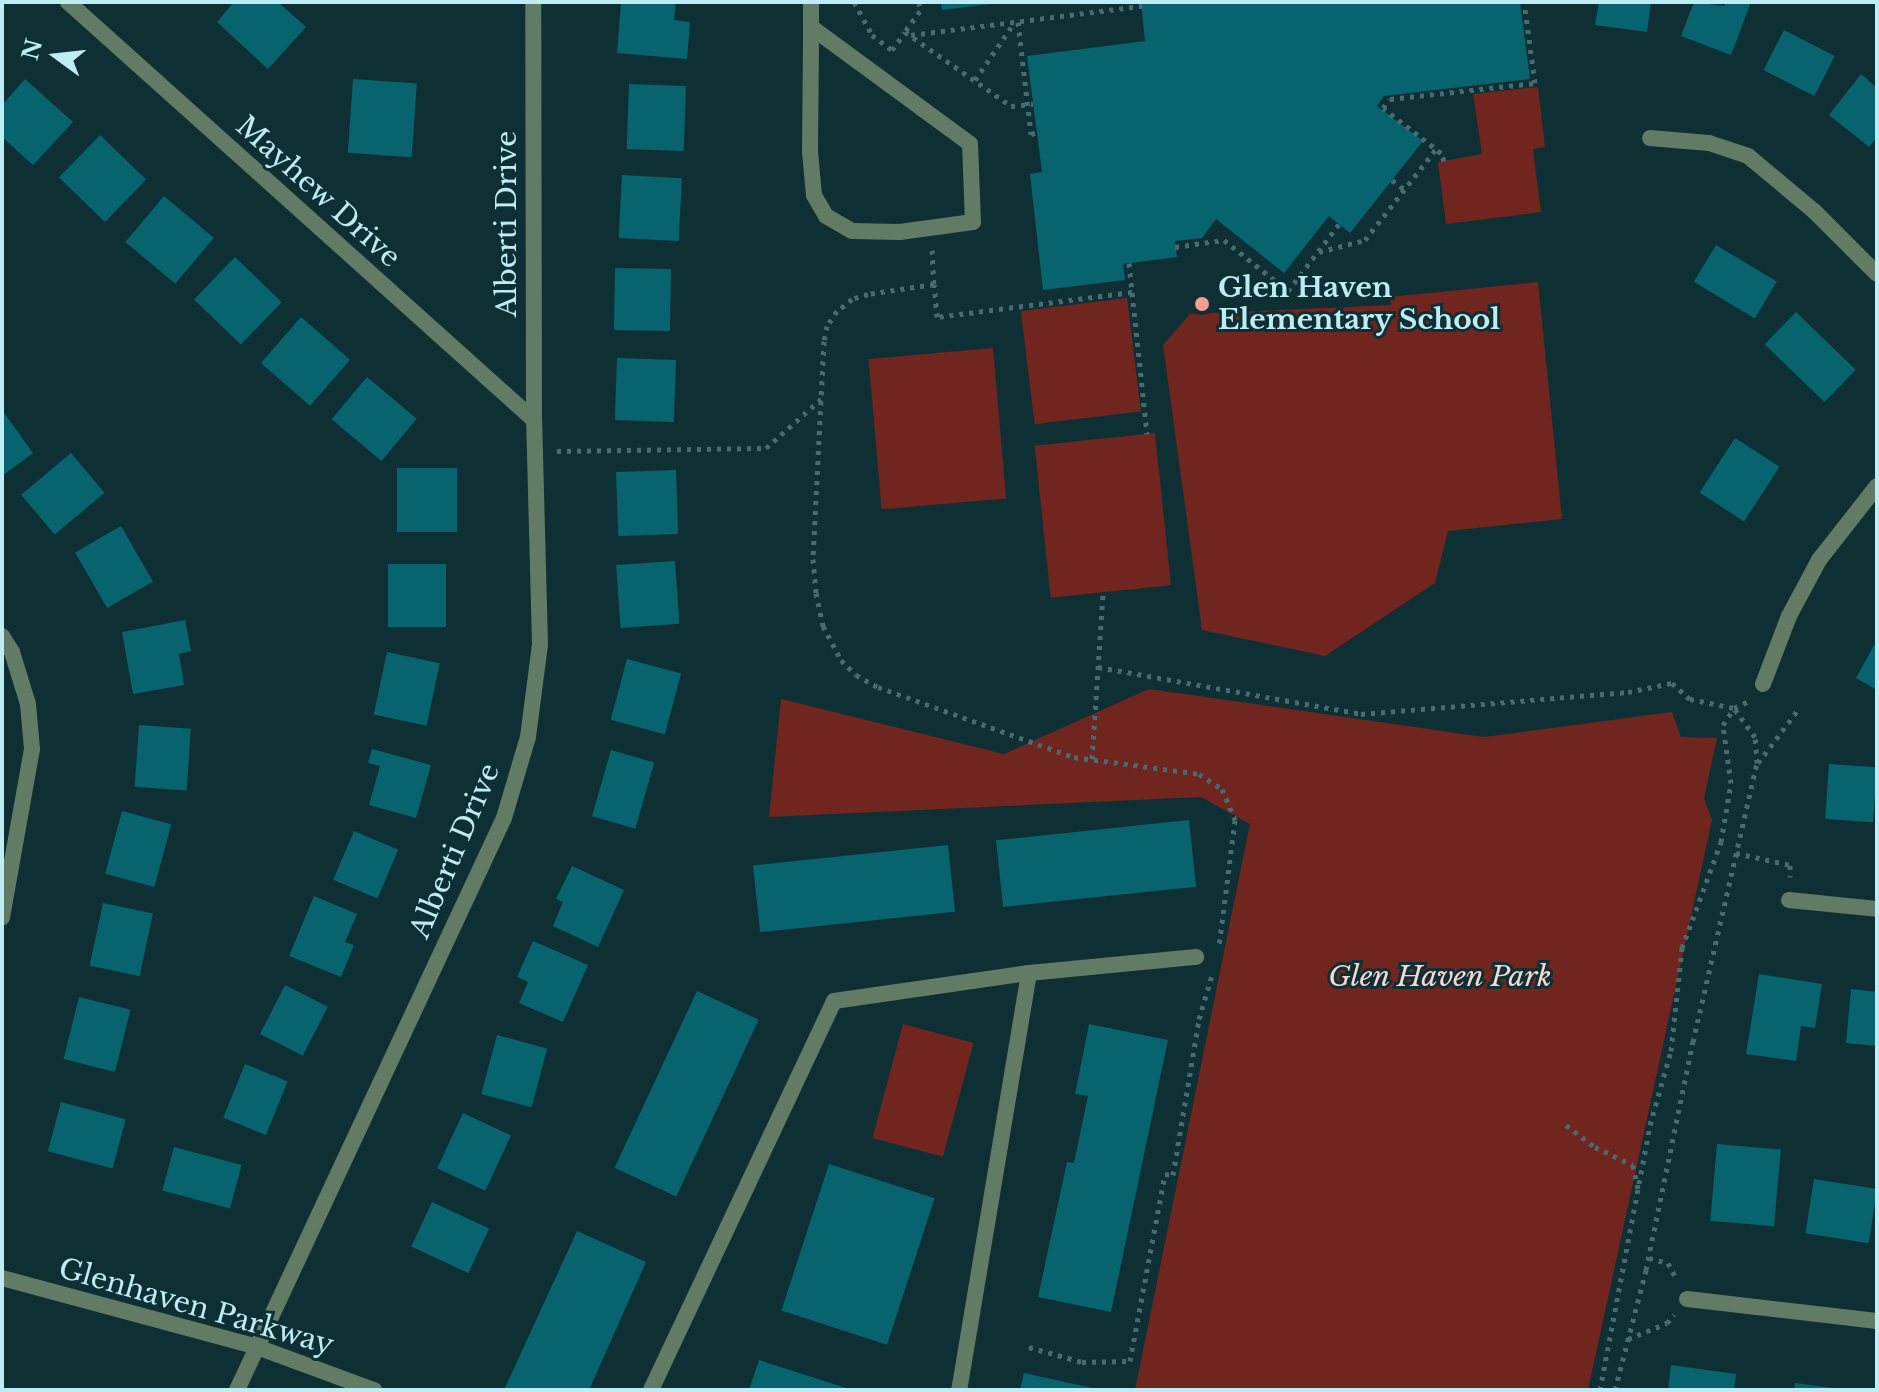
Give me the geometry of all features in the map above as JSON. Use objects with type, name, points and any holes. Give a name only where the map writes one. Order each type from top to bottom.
[{"type":"street","name":"Mayhew Drive","points":[[68,2],[534,420]]},
{"type":"street","name":"Alberti Drive","points":[[237,1390],[504,818],[528,737],[540,645],[534,420],[533,2]]},
{"type":"street","points":[[811,2],[810,152],[814,195],[826,216],[852,231],[930,229],[973,222],[970,144],[811,27]]},
{"type":"street","points":[[1650,138],[1709,143],[1748,156],[1814,211],[1877,274]]},
{"type":"street","points":[[1763,684],[1789,616],[1819,560],[1877,486]]},
{"type":"street","points":[[2,636],[12,652],[28,704],[32,749],[2,917]]},
{"type":"street","points":[[1789,900],[1877,909]]},
{"type":"street","points":[[651,1390],[834,1001],[1029,973],[1196,957]]},
{"type":"street","points":[[959,1390],[1029,973]]},
{"type":"street","name":"Glenhaven Parkway","points":[[2,1278],[257,1347],[374,1390]]},
{"type":"street","points":[[1687,1299],[1877,1321]]},
{"type":"path","points":[[854,2],[872,35],[892,50],[908,34],[920,11],[919,2]]},
{"type":"path","points":[[1444,161],[1436,149],[1383,108],[1390,99],[1535,83],[1524,2]]},
{"type":"path","points":[[908,34],[1142,6]]},
{"type":"path","points":[[975,80],[1016,22]]},
{"type":"path","points":[[1016,22],[1030,104],[1031,134],[1037,132]]},
{"type":"path","points":[[908,34],[1011,106],[1030,104]]},
{"type":"path","points":[[1317,252],[1365,240],[1436,149]]},
{"type":"path","points":[[1392,180],[1404,189]]},
{"type":"path","points":[[1175,247],[1224,240],[1288,291],[1339,224]]},
{"type":"path","points":[[930,229],[937,317],[1132,292]]},
{"type":"path","points":[[1129,263],[1147,434]]},
{"type":"path","points":[[934,284],[852,299],[837,311],[827,326],[814,570],[823,626],[841,660],[856,675],[878,687],[1074,757],[1199,774],[1222,789],[1235,820],[1216,959]]},
{"type":"path","points":[[553,452],[766,448],[821,399]]},
{"type":"path","points":[[1092,759],[1103,594]]},
{"type":"path","points":[[1098,667],[1361,714],[1628,692],[1672,683],[1690,699],[1734,708],[1755,737],[1757,763],[1649,1258],[1615,1390]]},
{"type":"path","points":[[1600,1390],[1639,1198],[1650,1125],[1671,1051],[1682,948],[1721,842],[1731,783],[1723,725],[1734,708]]},
{"type":"path","points":[[1757,763],[1797,711]]},
{"type":"path","points":[[1736,853],[1790,865]]},
{"type":"path","points":[[1029,1347],[1082,1362],[1130,1361],[1165,1174],[1173,1175],[1199,1019],[1213,970]]},
{"type":"path","points":[[1566,1125],[1595,1147],[1633,1165],[1639,1198]]},
{"type":"path","points":[[1649,1258],[1668,1263]]},
{"type":"path","points":[[1628,1339],[1667,1323],[1687,1299]]},
{"type":"green space","points":[[1538,87],[1545,147],[1533,149],[1541,212],[1446,224],[1438,162],[1482,154],[1473,94]]},
{"type":"green space","points":[[1538,282],[1562,519],[1448,531],[1435,583],[1325,656],[1202,630],[1163,345],[1190,314],[1391,305],[1390,297]]},
{"type":"green space","points":[[1127,298],[1141,411],[1035,424],[1021,311]]},
{"type":"green space","points":[[993,348],[1006,498],[882,509],[868,359]]},
{"type":"green space","points":[[1155,433],[1171,585],[1051,598],[1035,446]]},
{"type":"green space","name":"Glen Haven Park","points":[[1149,689],[1484,737],[1672,712],[1681,737],[1717,738],[1704,798],[1712,820],[1588,1390],[1135,1390],[1250,824],[1201,797],[769,817],[781,699],[1004,754]]},
{"type":"green space","points":[[903,1024],[974,1043],[943,1157],[872,1138]]},
{"type":"building","points":[[234,2],[278,2],[306,27],[268,69],[217,22]]},
{"type":"building","points":[[621,2],[676,2],[674,20],[690,22],[687,59],[617,53]]},
{"type":"building","points":[[941,2],[990,2],[990,4],[942,10]]},
{"type":"building","name":"Glen Haven Elementary School","points":[[1141,2],[1520,2],[1530,79],[1384,96],[1377,106],[1423,141],[1350,233],[1329,216],[1284,273],[1216,219],[1202,238],[1175,241],[1177,257],[1123,264],[1125,280],[1043,290],[1030,174],[1042,172],[1027,56],[1145,41]]},
{"type":"building","points":[[1599,2],[1651,2],[1647,32],[1595,25]]},
{"type":"building","points":[[1694,2],[1724,6],[1726,2],[1751,2],[1731,55],[1681,36]]},
{"type":"building","points":[[1784,30],[1835,56],[1814,96],[1764,70]]},
{"type":"building","points":[[1861,74],[1877,88],[1877,137],[1869,147],[1829,115]]},
{"type":"building","points":[[25,79],[73,122],[33,165],[2,137],[2,105]]},
{"type":"building","points":[[353,79],[417,83],[412,157],[348,153]]},
{"type":"building","points":[[629,84],[686,86],[684,151],[627,149]]},
{"type":"building","points":[[100,135],[146,179],[105,222],[59,177]]},
{"type":"building","points":[[622,175],[682,178],[679,241],[619,238]]},
{"type":"building","points":[[164,196],[214,238],[175,284],[125,242]]},
{"type":"building","points":[[1716,245],[1777,282],[1755,318],[1694,282]]},
{"type":"building","points":[[235,257],[282,302],[241,345],[194,299]]},
{"type":"building","points":[[615,268],[671,269],[670,331],[614,330]]},
{"type":"building","points":[[1796,312],[1856,370],[1824,402],[1765,344]]},
{"type":"building","points":[[301,317],[350,360],[310,406],[261,363]]},
{"type":"building","points":[[617,358],[676,360],[674,422],[615,420]]},
{"type":"building","points":[[367,377],[417,419],[381,461],[332,419]]},
{"type":"building","points":[[2,410],[33,453],[2,476]]},
{"type":"building","points":[[1735,438],[1779,467],[1744,521],[1700,493]]},
{"type":"building","points":[[71,453],[104,493],[55,535],[21,495]]},
{"type":"building","points":[[397,468],[457,468],[457,532],[397,532]]},
{"type":"building","points":[[676,470],[678,534],[618,536],[616,472]]},
{"type":"building","points":[[121,526],[153,581],[107,608],[75,552]]},
{"type":"building","points":[[675,561],[679,624],[621,628],[616,565]]},
{"type":"building","points":[[388,564],[446,564],[446,627],[388,627]]},
{"type":"building","points":[[185,620],[191,651],[179,654],[184,685],[133,694],[122,632]]},
{"type":"building","points":[[1877,640],[1877,690],[1856,678]]},
{"type":"building","points":[[387,652],[440,663],[427,726],[374,715]]},
{"type":"building","points":[[627,659],[681,673],[665,734],[611,720]]},
{"type":"building","points":[[139,725],[191,729],[187,790],[135,787]]},
{"type":"building","points":[[372,749],[431,765],[416,818],[369,805],[380,766],[368,763]]},
{"type":"building","points":[[611,750],[654,762],[635,829],[592,816]]},
{"type":"building","points":[[1829,764],[1877,767],[1873,822],[1825,819]]},
{"type":"building","points":[[122,811],[171,824],[154,887],[105,874]]},
{"type":"building","points":[[1189,820],[1196,887],[1003,907],[996,840]]},
{"type":"building","points":[[354,831],[398,850],[377,899],[333,880]]},
{"type":"building","points":[[948,845],[955,912],[760,932],[753,865]]},
{"type":"building","points":[[572,866],[624,890],[598,947],[553,926],[563,902],[556,899]]},
{"type":"building","points":[[314,896],[357,914],[345,942],[354,945],[341,977],[289,956]]},
{"type":"building","points":[[103,903],[153,914],[140,976],[90,966]]},
{"type":"building","points":[[533,941],[588,965],[563,1022],[519,1003],[528,982],[517,977]]},
{"type":"building","points":[[1759,974],[1822,984],[1815,1028],[1801,1026],[1796,1061],[1746,1054]]},
{"type":"building","points":[[285,985],[328,1007],[303,1056],[260,1034]]},
{"type":"building","points":[[1851,989],[1877,992],[1877,1046],[1846,1043]]},
{"type":"building","points":[[697,991],[759,1020],[676,1196],[615,1168]]},
{"type":"building","points":[[79,997],[130,1010],[115,1072],[64,1059]]},
{"type":"building","points":[[1089,1024],[1168,1040],[1111,1312],[1038,1297],[1067,1162],[1074,1163],[1088,1096],[1075,1094]]},
{"type":"building","points":[[497,1035],[547,1048],[531,1107],[481,1094]]},
{"type":"building","points":[[245,1064],[288,1081],[266,1135],[223,1118]]},
{"type":"building","points":[[61,1102],[126,1119],[113,1169],[48,1151]]},
{"type":"building","points":[[463,1113],[511,1135],[485,1191],[437,1168]]},
{"type":"building","points":[[1717,1144],[1781,1150],[1774,1226],[1710,1221]]},
{"type":"building","points":[[174,1147],[242,1165],[230,1209],[162,1190]]},
{"type":"building","points":[[829,1164],[935,1198],[887,1345],[781,1310]]},
{"type":"building","points":[[1814,1179],[1877,1189],[1869,1243],[1805,1233]]},
{"type":"building","points":[[432,1202],[489,1229],[468,1273],[411,1246]]},
{"type":"building","points":[[577,1231],[646,1262],[589,1390],[504,1390]]},
{"type":"building","points":[[759,1360],[849,1389],[749,1390]]},
{"type":"building","points":[[1671,1365],[1736,1374],[1734,1390],[1668,1390]]},
{"type":"building","points":[[1024,1373],[1097,1389],[1097,1390],[1020,1390]]},
{"type":"building","points":[[1795,1383],[1833,1388],[1833,1390],[1794,1390]]},
{"type":"place","name":"Glen Haven Elementary School","points":[[1202,304]]}]
